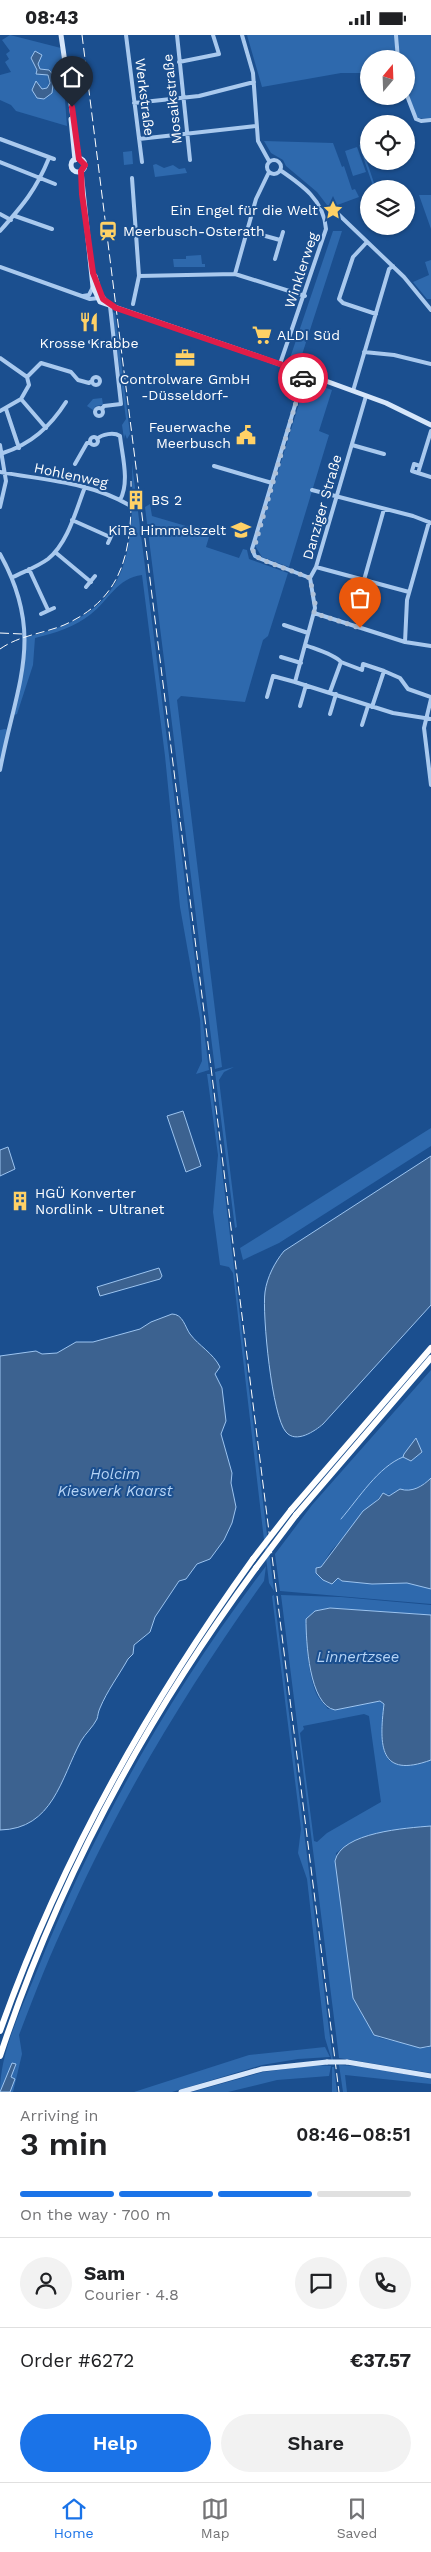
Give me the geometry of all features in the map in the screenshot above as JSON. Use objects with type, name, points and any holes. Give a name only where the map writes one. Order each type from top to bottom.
[{"type":"highway","points":[[0,2056],[28,1978],[60,1903],[114,1793],[170,1695],[294,1512],[431,1348]]},
{"type":"highway","points":[[0,2031],[52,1900],[107,1789],[164,1691],[253,1559],[431,1358]]},
{"type":"main road","points":[[61,35],[77,159],[72,168],[79,172]]},
{"type":"main road","points":[[77,159],[85,165],[79,172],[93,273],[99,297]]},
{"type":"main road","points":[[93,273],[93,287],[99,297],[110,306],[353,391],[404,411],[431,425]]},
{"type":"main road","points":[[182,2092],[262,2069],[328,2062],[347,2062],[431,2076]]},
{"type":"street","name":"Werkstraße","points":[[126,35],[142,161]]},
{"type":"street","name":"Mosaikstraße","points":[[177,35],[190,160]]},
{"type":"street","points":[[180,62],[219,53],[213,35]]},
{"type":"street","name":"Winklerweg","points":[[242,35],[254,81],[258,141],[270,161],[278,161],[280,170],[316,198],[325,218],[326,235],[280,364]]},
{"type":"street","points":[[396,35],[397,50]]},
{"type":"street","points":[[134,103],[199,96],[254,81]]},
{"type":"street","points":[[411,105],[416,119],[421,121],[431,120]]},
{"type":"street","points":[[139,139],[256,126]]},
{"type":"street","points":[[0,139],[51,159],[41,179],[15,216],[0,231]]},
{"type":"street","points":[[235,274],[256,199],[269,172],[267,165],[270,161]]},
{"type":"street","points":[[0,163],[55,184]]},
{"type":"street","points":[[269,172],[274,173],[280,170]]},
{"type":"street","points":[[132,178],[139,275],[133,304]]},
{"type":"street","points":[[336,213],[393,266],[431,310]]},
{"type":"street","points":[[0,214],[11,220]]},
{"type":"street","points":[[15,216],[52,229]]},
{"type":"street","points":[[247,231],[280,240]]},
{"type":"street","points":[[275,259],[283,232]]},
{"type":"street","points":[[367,242],[353,257],[340,299],[343,303],[376,314]]},
{"type":"street","points":[[353,391],[389,269],[393,266]]},
{"type":"street","points":[[0,267],[79,296],[99,297]]},
{"type":"street","points":[[139,275],[235,274],[305,295]]},
{"type":"street","points":[[79,296],[90,295],[93,287]]},
{"type":"street","points":[[102,409],[104,406],[121,404],[110,306]]},
{"type":"street","points":[[90,342],[99,345],[113,343]]},
{"type":"street","points":[[364,353],[394,355],[431,364]]},
{"type":"street","points":[[0,358],[27,377],[29,385],[21,399],[0,411]]},
{"type":"street","points":[[27,377],[41,363],[71,373],[78,379],[89,383],[92,381]]},
{"type":"street","points":[[304,375],[253,552],[260,559],[310,578]]},
{"type":"street","name":"Danziger Straße","points":[[295,682],[314,613],[315,603],[310,578],[316,567],[366,396]]},
{"type":"street","points":[[21,399],[46,428]]},
{"type":"street","points":[[3,453],[19,448],[36,437],[46,428],[66,402]]},
{"type":"street","points":[[6,409],[19,448]]},
{"type":"street","points":[[431,431],[420,466],[414,464],[412,471],[431,477]]},
{"type":"street","points":[[75,464],[87,443],[96,444],[97,439],[101,435],[116,433],[120,436],[124,474],[124,493],[120,500]]},
{"type":"street","name":"Danziger Straße","points":[[352,445],[384,454]]},
{"type":"street","points":[[0,447],[3,453],[6,473],[6,486],[0,507]]},
{"type":"street","points":[[214,466],[272,483]]},
{"type":"street","name":"Hohlenweg","points":[[0,472],[85,487],[129,505]]},
{"type":"street","points":[[13,577],[55,553],[72,521],[85,487]]},
{"type":"street","points":[[312,490],[430,522],[409,592],[405,642]]},
{"type":"street","points":[[364,580],[384,509]]},
{"type":"street","points":[[72,521],[110,537]]},
{"type":"street","points":[[108,543],[114,530]]},
{"type":"street","points":[[55,553],[91,581]]},
{"type":"street","points":[[0,554],[13,577],[23,615],[21,621],[24,626],[25,653],[0,770]]},
{"type":"street","points":[[316,567],[409,592]]},
{"type":"street","points":[[29,569],[48,611]]},
{"type":"street","points":[[86,587],[95,576]]},
{"type":"street","points":[[41,614],[54,607]]},
{"type":"street","points":[[314,613],[405,642],[431,646]]},
{"type":"street","points":[[284,625],[308,633]]},
{"type":"street","points":[[304,645],[338,658],[341,663],[362,670],[363,664],[384,671],[400,678],[408,689],[431,698],[425,717],[424,728],[431,785]]},
{"type":"street","points":[[281,657],[301,663]]},
{"type":"street","points":[[330,692],[341,663]]},
{"type":"street","points":[[362,725],[384,671]]},
{"type":"street","points":[[267,697],[273,676],[330,692],[370,706],[414,717],[431,719]]},
{"type":"street","points":[[300,706],[306,685]]},
{"type":"street","points":[[330,714],[336,694]]},
{"type":"shaded area","points":[[10,35],[61,48],[67,126],[16,111],[11,105],[0,100],[0,75],[11,72],[5,62],[9,59],[6,54],[10,51],[2,40]]},
{"type":"shaded area","points":[[247,35],[395,35],[396,50],[360,50],[360,73],[341,73],[262,87]]},
{"type":"shaded area","points":[[398,35],[431,35],[431,119],[417,118],[412,105],[415,105],[415,50],[399,50]]},
{"type":"shaded area","points":[[264,141],[333,143],[342,167],[344,166],[352,190],[355,189],[359,197],[332,207],[327,205],[317,192],[286,166],[283,160],[271,153]]},
{"type":"shaded area","points":[[357,147],[360,155],[360,170],[365,170],[366,172],[353,176],[345,151]]},
{"type":"shaded area","points":[[132,151],[133,164],[124,165],[123,152]]},
{"type":"shaded area","points":[[156,164],[164,168],[173,165],[179,169],[185,168],[187,173],[155,177],[153,165]]},
{"type":"shaded area","points":[[368,170],[370,170],[373,180],[371,180]]},
{"type":"shaded area","points":[[419,195],[431,195],[431,229]]},
{"type":"shaded area","points":[[333,231],[342,231],[298,367],[290,358]]},
{"type":"shaded area","points":[[201,255],[202,264],[205,264],[205,267],[174,267],[173,259],[186,259],[186,256]]},
{"type":"shaded area","points":[[431,260],[431,299],[427,299],[413,282],[429,275],[425,262]]},
{"type":"shaded area","points":[[112,312],[115,313],[130,434],[127,439],[125,434],[124,439],[122,425],[126,419]]},
{"type":"shaded area","points":[[306,381],[332,390],[319,431],[329,435],[289,567],[262,557],[255,546]]},
{"type":"shaded area","points":[[102,398],[103,405],[96,406],[93,410],[87,406],[93,399]]},
{"type":"shaded area","points":[[132,464],[209,1070],[196,1074],[202,1061],[200,1019],[180,907],[165,756],[142,575],[126,580],[91,614],[78,623],[57,632],[35,638],[33,665],[17,714],[14,715],[25,658],[26,637],[60,627],[87,613],[106,597],[119,577],[127,554],[131,527]]},
{"type":"shaded area","points":[[150,504],[152,516],[203,531],[209,537],[206,547],[239,558],[243,549],[247,550],[249,559],[288,573],[268,636],[263,640],[245,702],[181,696],[177,700],[222,1067],[215,1069],[145,507]]},
{"type":"shaded area","points":[[0,730],[8,730],[0,766]]},
{"type":"shaded area","points":[[234,1067],[224,1072],[219,1080],[237,1227],[235,1228],[215,1072]]},
{"type":"shaded area","points":[[207,1074],[210,1074],[274,1591],[269,1583],[233,1273],[229,1267],[220,1265],[213,1212],[218,1155]]},
{"type":"shaded area","points":[[431,1128],[431,1146],[279,1243],[243,1260],[240,1248]]},
{"type":"shaded area","points":[[431,1370],[431,1478],[402,1494],[383,1493],[331,1551],[321,1567],[335,1580],[338,1578],[342,1581],[372,1584],[407,1583],[431,1589],[431,1604],[280,1591],[275,1554],[312,1505]],"holes":[[[416,1438],[422,1452],[404,1454]]]},
{"type":"shaded area","points":[[266,1566],[264,1581],[184,1700],[135,1783],[90,1869],[56,1942],[19,2035],[22,2054],[13,2092],[0,2092],[7,2047],[18,2016],[59,1919],[109,1813],[167,1711],[198,1662]]},
{"type":"shaded area","points":[[274,1595],[333,2061],[325,2038],[307,1879],[298,1853],[301,1829],[272,1596]]},
{"type":"shaded area","points":[[281,1595],[341,1597],[431,1605],[431,1615],[330,1608],[315,1611],[306,1619],[307,1648],[312,1680],[318,1697],[328,1709],[380,1701],[384,1704],[382,1719],[383,1745],[386,1755],[392,1762],[401,1765],[414,1765],[431,1760],[431,1826],[350,1843],[336,1853],[352,1989],[360,2008],[371,2029],[380,2038],[426,2048],[431,2046],[431,2073],[339,2058]],"holes":[[[364,1714],[369,1716],[381,1802],[327,1833],[317,1842],[314,1841],[300,1733],[304,1729],[303,1726]]]},
{"type":"shaded area","points":[[325,2047],[330,2057],[298,2059],[262,2065],[172,2092],[134,2092],[249,2055]]},
{"type":"shaded area","points":[[315,2065],[331,2066],[329,2076],[277,2080],[228,2092],[192,2092],[263,2072]]},
{"type":"shaded area","points":[[339,2065],[367,2067],[431,2079],[431,2084],[345,2075],[347,2092],[343,2092]]},
{"type":"shaded area","points":[[332,2067],[334,2067],[337,2092],[332,2092]]},
{"type":"water","points":[[35,51],[42,55],[38,64],[40,69],[49,70],[54,76],[52,93],[44,99],[37,98],[32,90],[36,81],[42,89],[47,88],[50,83],[48,75],[36,74],[37,70],[31,58]]},
{"type":"water","points":[[183,1111],[201,1166],[186,1172],[167,1116]]},
{"type":"water","points":[[8,1147],[15,1169],[0,1176],[0,1150]]},
{"type":"water","points":[[431,1156],[431,1305],[323,1424],[300,1437],[290,1435],[281,1423],[276,1407],[269,1365],[264,1304],[266,1286],[272,1270],[284,1251]]},
{"type":"water","points":[[159,1268],[162,1276],[160,1279],[100,1296],[97,1287]]},
{"type":"water","name":"Holcim Kieswerk Kaarst","points":[[172,1314],[181,1318],[190,1334],[214,1358],[220,1367],[215,1374],[222,1388],[226,1421],[221,1434],[232,1473],[231,1483],[236,1507],[232,1523],[224,1540],[210,1559],[197,1564],[186,1579],[179,1581],[155,1617],[150,1632],[134,1645],[133,1654],[106,1695],[99,1709],[97,1719],[81,1741],[61,1785],[44,1811],[32,1821],[18,1827],[0,1830],[0,1356],[36,1351],[42,1354],[57,1353],[76,1342],[93,1342],[140,1329],[151,1322]]},
{"type":"water","points":[[416,1438],[422,1452],[411,1461],[403,1457]]},
{"type":"water","points":[[431,1478],[431,1589],[407,1583],[372,1584],[342,1581],[338,1578],[332,1584],[323,1580],[316,1573],[316,1568],[321,1567],[363,1511],[379,1499],[383,1493],[389,1496],[400,1489],[413,1489],[421,1486]]},
{"type":"water","name":"Linnertzsee","points":[[330,1608],[431,1615],[431,1760],[414,1765],[401,1765],[392,1762],[386,1755],[383,1745],[382,1719],[384,1704],[380,1701],[335,1710],[326,1706],[320,1697],[314,1685],[308,1656],[306,1619],[315,1611]]},
{"type":"water","points":[[431,1826],[431,2046],[420,2048],[374,2035],[353,1998],[335,1861],[340,1851],[362,1838],[392,1830]]},
{"type":"water","points":[[12,2063],[16,2064],[11,2077],[15,2079],[10,2092],[0,2092]]},
{"type":"waterway","points":[[341,1519],[377,1475],[403,1457]]},
{"type":"railway","points":[[82,35],[339,2092]]},
{"type":"railway","points":[[0,649],[23,638],[64,625],[86,613],[102,599],[114,583],[122,565],[127,546],[130,525],[131,481]]},
{"type":"railway","points":[[0,633],[22,634]]},
{"type":"way so far","points":[[303,378],[252,549],[255,556],[260,559],[307,575],[310,578],[315,603],[314,613],[360,628]]},
{"type":"place","name":"Ein Engel für die Welt","points":[[333,210]]},
{"type":"place","name":"Meerbusch-Osterath","points":[[108,231]]},
{"type":"place","name":"Krosse Krabbe","points":[[89,322]]},
{"type":"place","name":"ALDI Süd","points":[[262,335]]},
{"type":"place","name":"Controlware GmbH -Düsseldorf-","points":[[185,358]]},
{"type":"place","name":"Feuerwache Meerbusch","points":[[246,435]]},
{"type":"place","name":"BS 2","points":[[136,500]]},
{"type":"place","name":"KiTa Himmelszelt","points":[[241,530]]},
{"type":"place","name":"HGÜ Konverter Nordlink - Ultranet","points":[[20,1201]]},
{"type":"route","points":[[72,107],[79,159],[85,165],[81,171],[82,194],[93,273],[104,301],[110,306],[263,357],[304,375],[303,378]]}]
